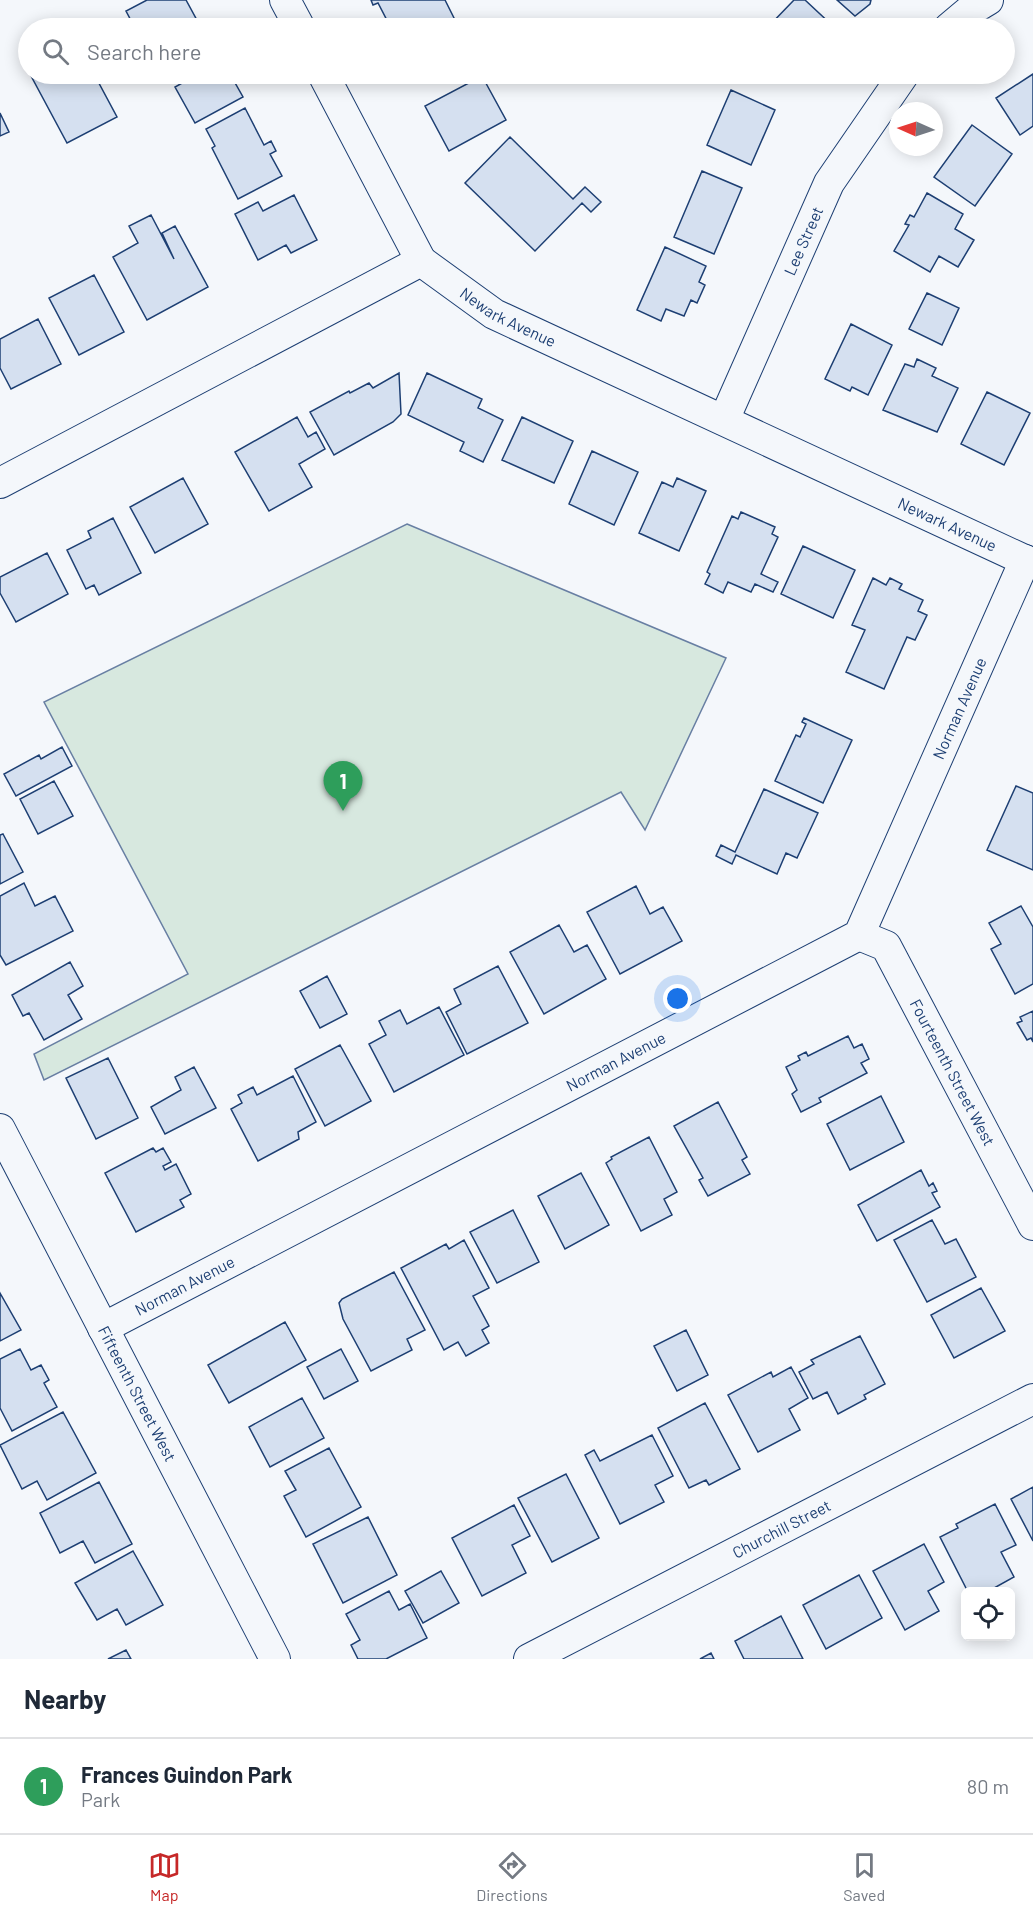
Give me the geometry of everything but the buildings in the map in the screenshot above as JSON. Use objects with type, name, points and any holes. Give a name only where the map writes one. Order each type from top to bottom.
[{"type":"street","points":[[285,0],[295,18]]},
{"type":"street","points":[[961,18],[988,0]]},
{"type":"street","points":[[0,483],[422,261],[328,84]]},
{"type":"street","name":"Lee Street","points":[[724,420],[829,183],[897,84]]},
{"type":"street","name":"Newark Avenue","points":[[422,261],[494,314],[1029,562]]},
{"type":"street","name":"Norman Avenue","points":[[104,1328],[859,935],[1029,562]]},
{"type":"street","name":"Fourteenth Street West","points":[[859,935],[886,946],[1033,1224]]},
{"type":"street","name":"Fifteenth Street West","points":[[0,1129],[275,1659]]},
{"type":"street","name":"Churchill Street","points":[[529,1659],[1033,1399]]},
{"type":"shaded area","points":[[407,524],[726,658],[645,830],[621,792],[44,1080],[34,1054],[188,974],[44,702]]},
{"type":"place","name":"Frances Guindon Park","points":[[343,811]]}]
